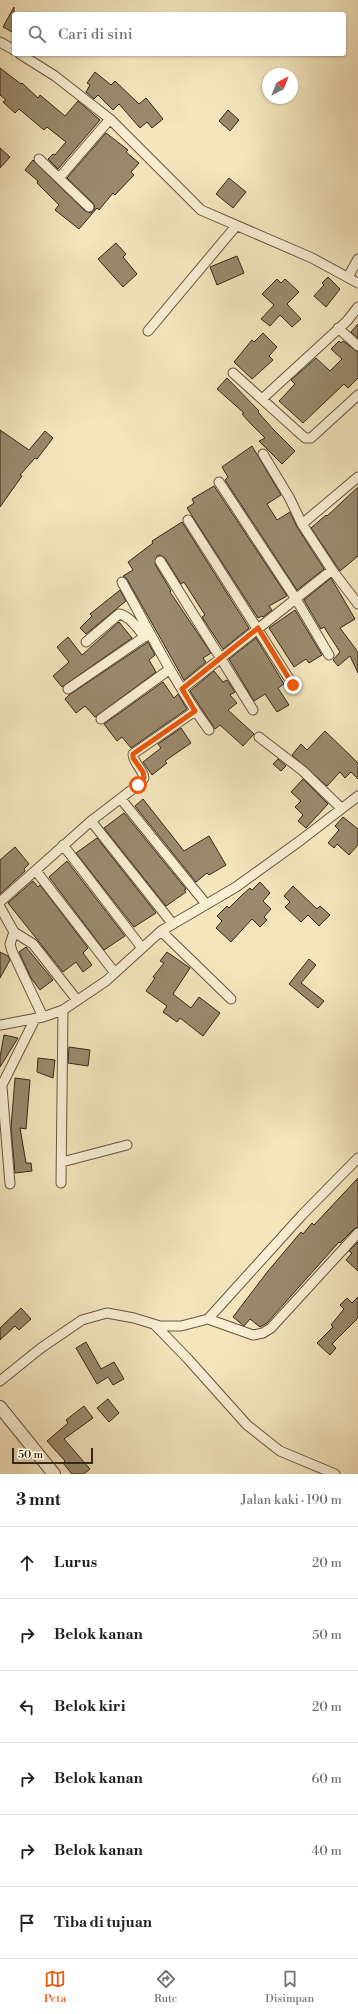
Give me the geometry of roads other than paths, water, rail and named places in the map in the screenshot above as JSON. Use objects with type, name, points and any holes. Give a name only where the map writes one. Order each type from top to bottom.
[{"type":"street","points":[[0,53],[7,46]]},
{"type":"street","points":[[23,56],[55,76],[110,119],[201,210],[312,258],[358,283]]},
{"type":"street","points":[[59,178],[110,119]]},
{"type":"street","points":[[40,159],[89,208]]},
{"type":"street","points":[[148,331],[236,226]]},
{"type":"street","points":[[348,278],[358,259]]},
{"type":"street","points":[[262,399],[338,328],[358,307]]},
{"type":"street","points":[[338,328],[358,346]]},
{"type":"street","points":[[233,373],[300,434],[311,438],[358,395]]},
{"type":"street","points":[[263,454],[289,497],[302,524],[332,570],[358,604]]},
{"type":"street","points":[[302,524],[358,477]]},
{"type":"street","points":[[218,482],[296,599],[329,655]]},
{"type":"street","points":[[188,520],[293,685]]},
{"type":"street","points":[[160,561],[253,710]]},
{"type":"street","points":[[182,689],[332,570]]},
{"type":"street","points":[[122,582],[148,635],[195,711],[209,730]]},
{"type":"street","points":[[86,642],[119,614],[124,615],[148,635]]},
{"type":"street","points":[[68,689],[148,635]]},
{"type":"street","points":[[101,719],[170,669]]},
{"type":"street","points":[[0,902],[91,821],[138,785],[144,778],[143,772],[133,758],[136,751],[195,711]]},
{"type":"street","points":[[259,737],[303,771],[341,808]]},
{"type":"street","points":[[0,1025],[39,1018],[63,1010],[115,973],[161,931],[172,923],[236,887],[276,859],[358,796]]},
{"type":"street","points":[[121,799],[206,904]]},
{"type":"street","points":[[91,821],[172,923]]},
{"type":"street","points":[[63,845],[142,948]]},
{"type":"street","points":[[36,870],[115,973]]},
{"type":"street","points":[[0,907],[14,932],[33,944],[77,1000]]},
{"type":"street","points":[[161,931],[231,999]]},
{"type":"street","points":[[14,932],[10,944],[12,951],[39,1018]]},
{"type":"street","points":[[61,1183],[63,1010]]},
{"type":"street","points":[[10,1184],[1,1088],[39,1018]]},
{"type":"street","points":[[62,1162],[127,1145]]},
{"type":"street","points":[[208,1319],[302,1215],[357,1160]]},
{"type":"street","points":[[0,1381],[41,1348],[82,1320],[107,1313],[134,1318],[155,1325],[181,1326],[208,1319],[253,1334],[263,1333],[271,1328],[358,1233]]},
{"type":"street","points":[[155,1325],[188,1359],[247,1425],[280,1451],[335,1474]]},
{"type":"street","points":[[0,1407],[54,1474]]}]
